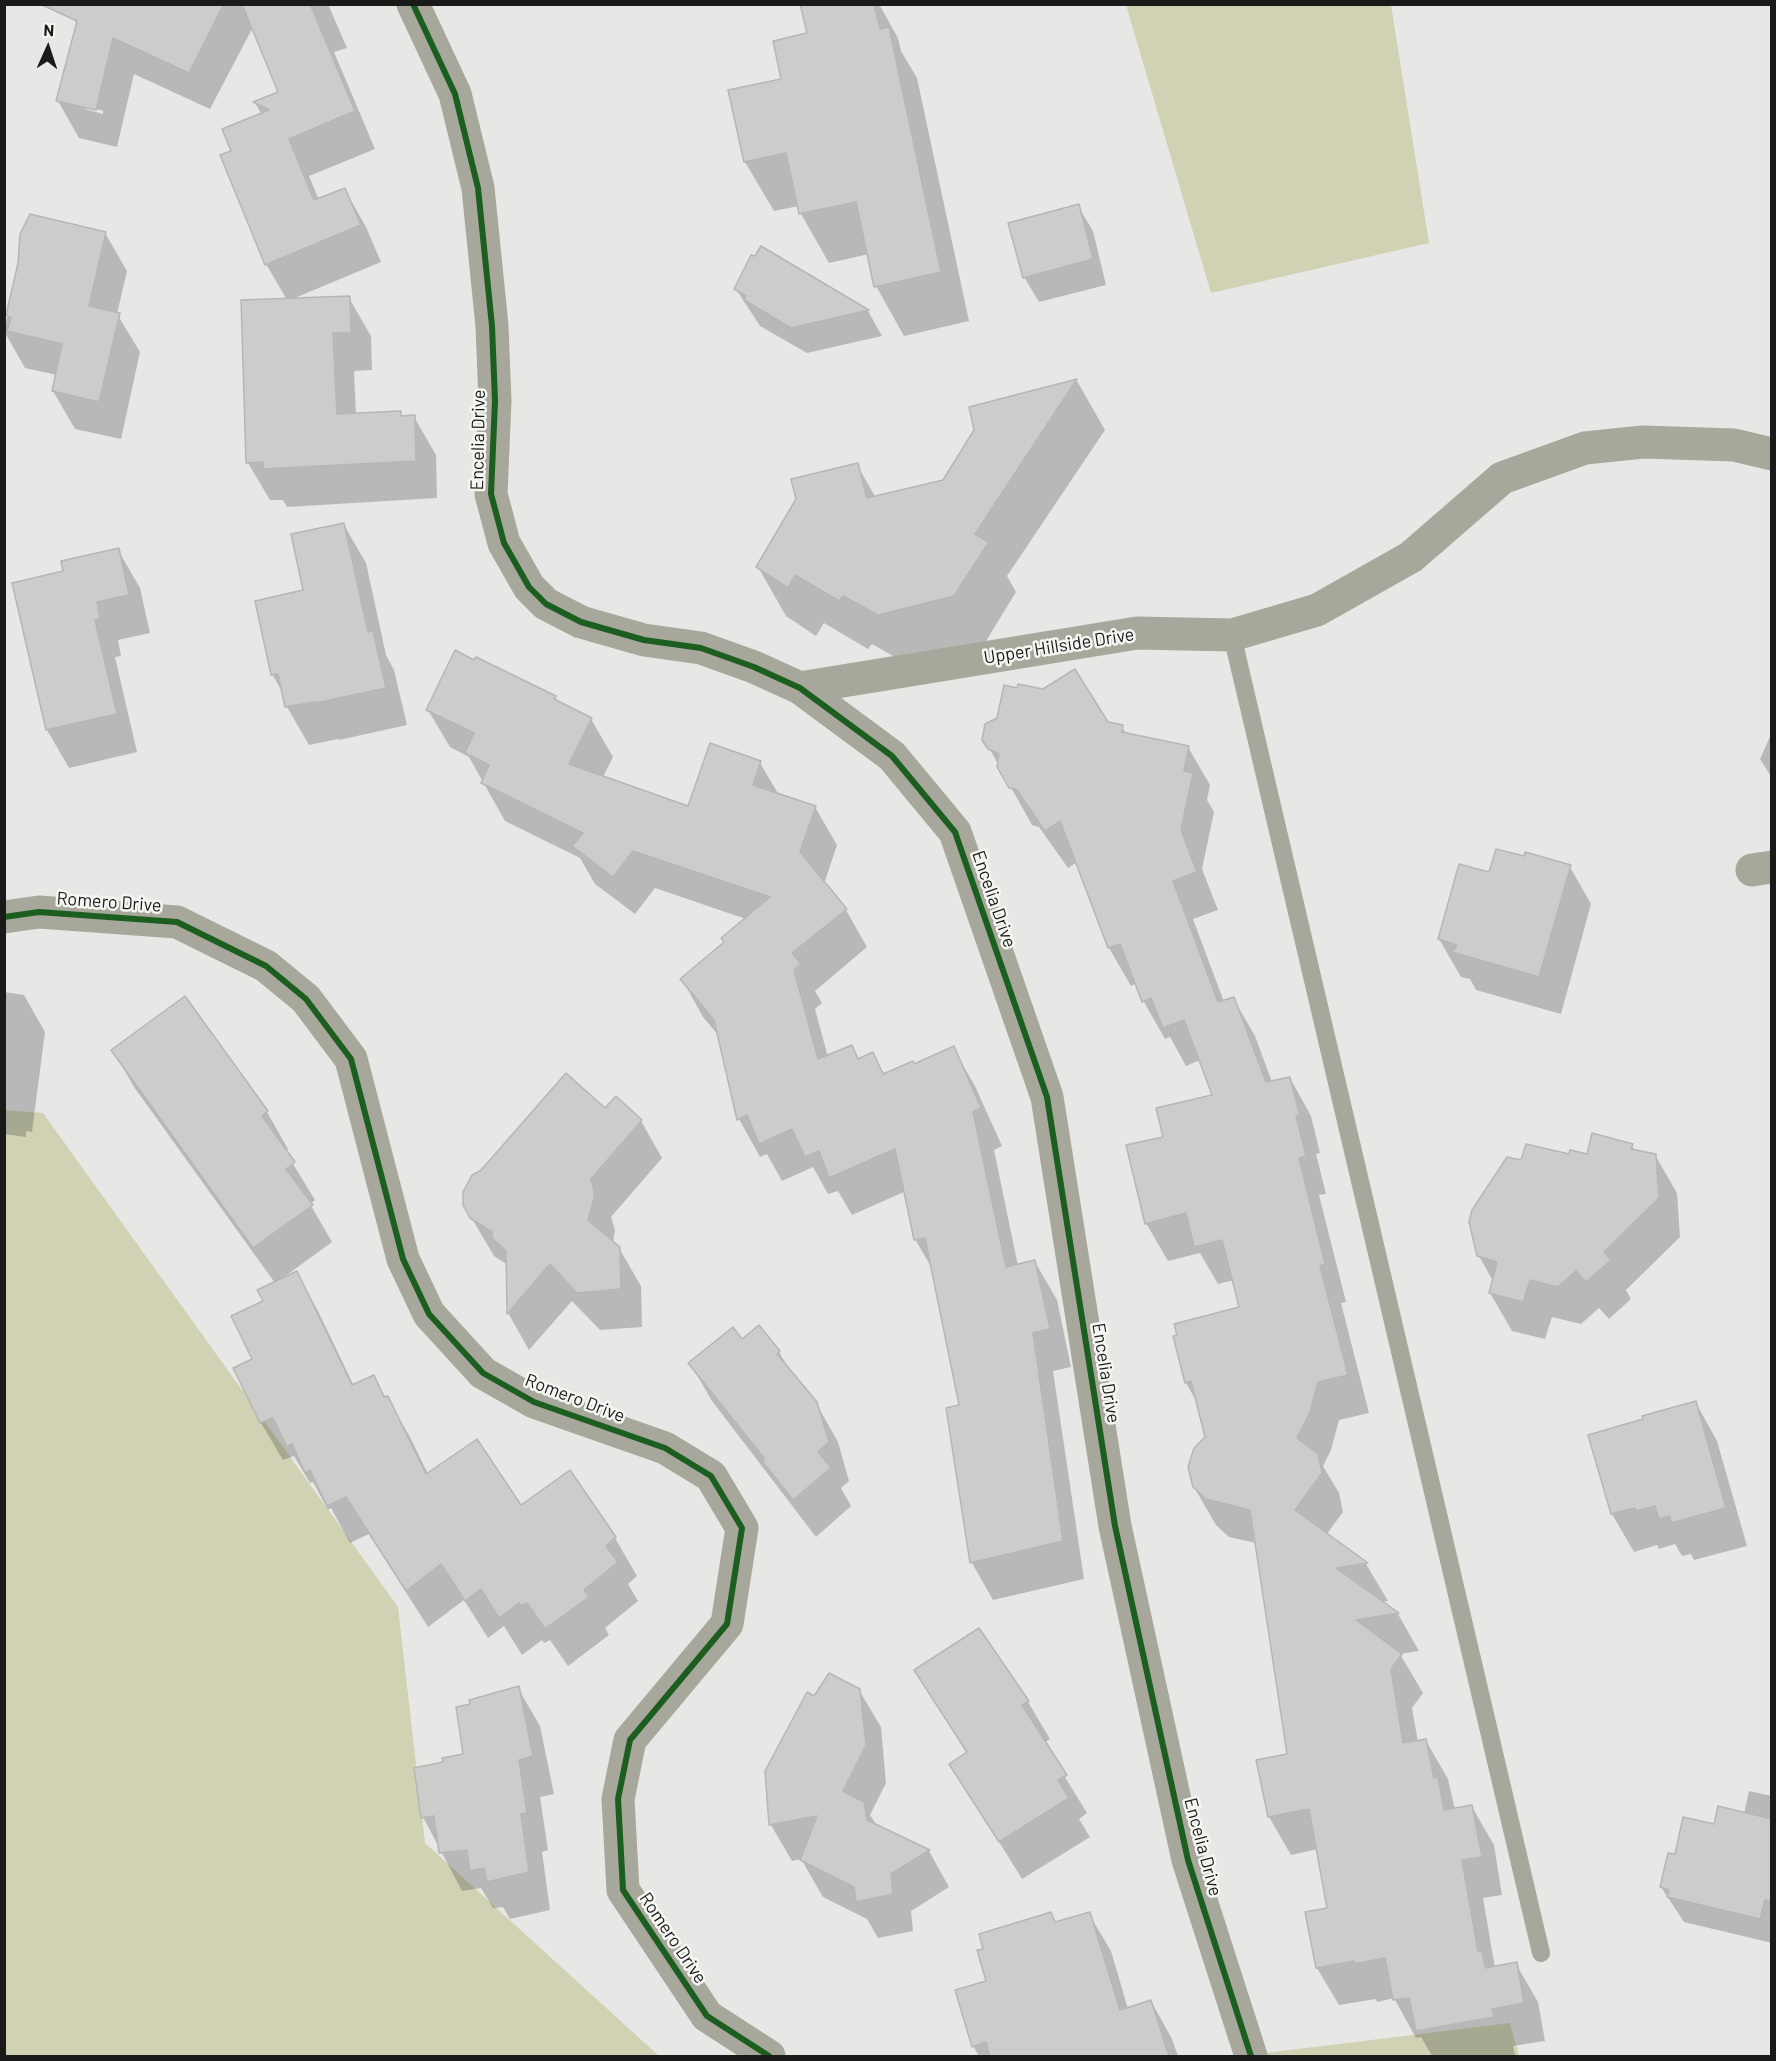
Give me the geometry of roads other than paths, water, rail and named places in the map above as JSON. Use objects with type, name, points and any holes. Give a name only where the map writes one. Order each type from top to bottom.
[{"type":"street","name":"Encelia Drive","points":[[413,4],[455,94],[478,188],[494,358],[495,401],[490,494],[504,543],[529,587],[546,604],[581,622],[644,640],[701,648],[754,667],[800,688],[892,756],[955,832],[1047,1097],[1115,1526],[1188,1860],[1251,2056]]},
{"type":"street","name":"Upper Hillside Drive","points":[[800,688],[1137,633],[1232,635],[1317,610],[1411,557],[1502,478],[1585,448],[1643,442],[1734,445],[1772,454]]},
{"type":"street","name":"Romero Drive","points":[[4,916],[39,912],[177,922],[266,966],[306,999],[351,1059],[403,1259],[429,1314],[483,1373],[534,1402],[665,1448],[711,1476],[742,1528],[727,1624],[630,1740],[618,1799],[623,1890],[707,2016],[769,2056]]},
{"type":"lane","points":[[1232,635],[1541,1953]]}]
